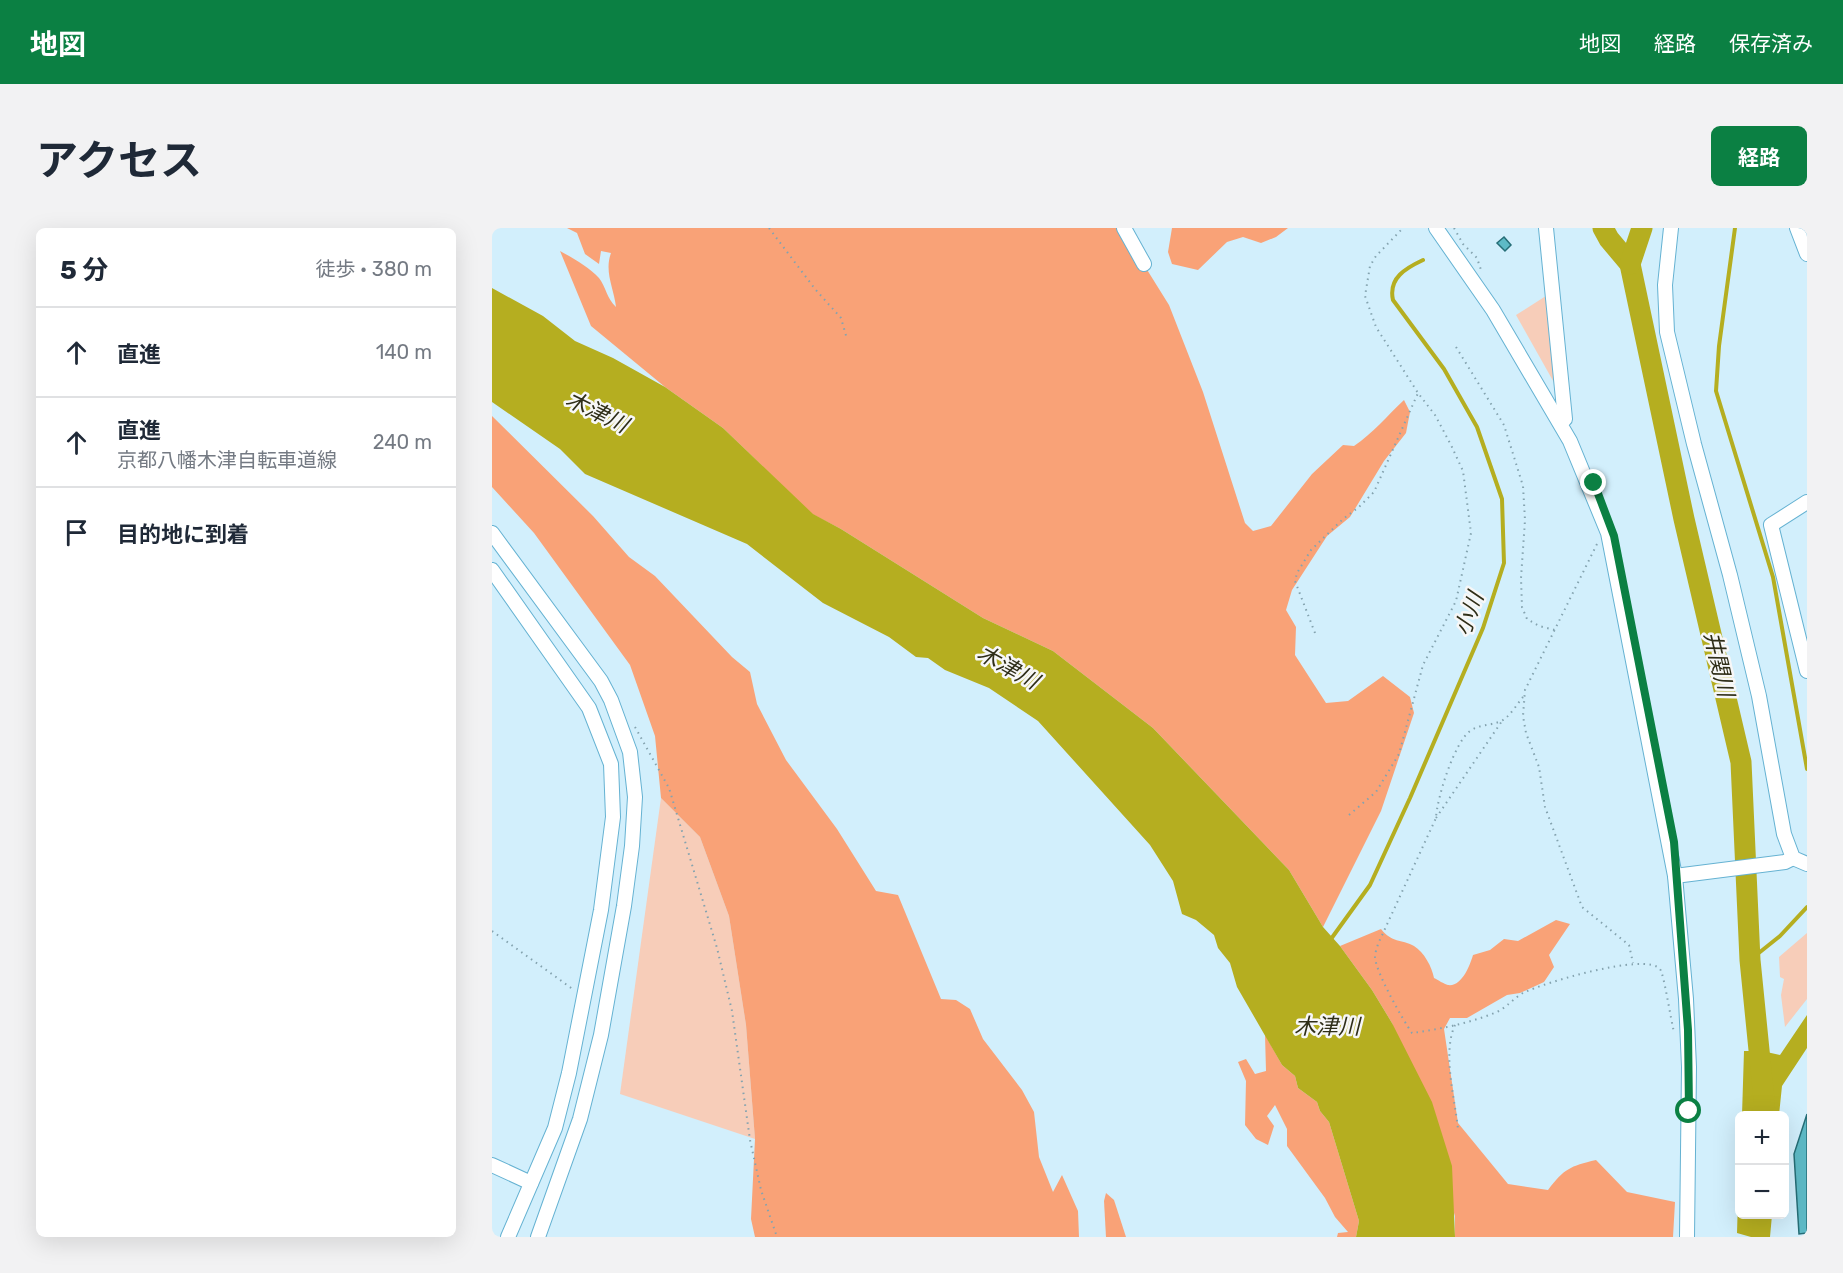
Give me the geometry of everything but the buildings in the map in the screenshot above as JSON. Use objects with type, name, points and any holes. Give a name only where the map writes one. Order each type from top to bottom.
[{"type":"street","points":[[1124,228],[1144,264]]},
{"type":"street","points":[[1436,228],[1493,310],[1560,423],[1575,452],[1605,525],[1618,577],[1677,875],[1689,1058],[1687,1237]]},
{"type":"street","points":[[1546,228],[1566,419],[1560,423]]},
{"type":"street","points":[[1671,228],[1665,285],[1667,332],[1759,696],[1789,860]]},
{"type":"street","points":[[1799,229],[1807,254]]},
{"type":"street","points":[[1806,663],[1771,525],[1807,501]]},
{"type":"street","points":[[492,533],[601,681],[611,700],[630,752],[635,797],[632,846],[624,906],[601,1035],[580,1119],[538,1237]]},
{"type":"street","points":[[492,570],[589,708],[611,764],[613,817],[601,910],[569,1073],[555,1128],[508,1237]]},
{"type":"street","points":[[1677,875],[1789,860],[1807,864]]},
{"type":"street","points":[[492,1165],[531,1184]]},
{"type":"path","points":[[769,228],[815,289],[841,318],[847,339]]},
{"type":"path","points":[[1349,815],[1376,792],[1399,754],[1423,665],[1456,601],[1471,533],[1463,471],[1435,415],[1418,393],[1376,327],[1365,296],[1370,266],[1376,256],[1403,228]]},
{"type":"path","points":[[1454,228],[1463,244],[1477,258],[1482,274]]},
{"type":"path","points":[[1456,347],[1504,425],[1523,486],[1525,520],[1521,578],[1522,607],[1527,619],[1539,626],[1555,630]]},
{"type":"path","points":[[1315,633],[1295,581],[1296,573],[1311,550],[1374,492],[1418,393]]},
{"type":"path","points":[[1605,525],[1525,690],[1523,716],[1526,733],[1539,767],[1545,807],[1582,907],[1629,945],[1633,964]]},
{"type":"path","points":[[1523,697],[1503,721],[1436,818],[1375,956],[1377,968],[1412,1033],[1445,1029],[1499,1011],[1521,994],[1546,983],[1633,964],[1654,965],[1663,975],[1674,1033]]},
{"type":"path","points":[[631,721],[669,788],[717,948],[732,1011],[750,1140],[761,1190],[777,1237]]},
{"type":"path","points":[[1436,818],[1436,809],[1448,769],[1468,732],[1481,725],[1503,721]]},
{"type":"path","points":[[492,931],[576,991],[585,994]]},
{"type":"path","points":[[1455,1025],[1449,1053],[1458,1129]]},
{"type":"shaded area","points":[[567,228],[1121,228],[1169,305],[1203,392],[1245,523],[1253,531],[1271,526],[1312,474],[1343,445],[1354,446],[1361,441],[1404,400],[1410,412],[1406,433],[1384,461],[1350,517],[1327,536],[1292,590],[1286,610],[1296,627],[1295,655],[1326,703],[1348,701],[1383,676],[1410,697],[1414,713],[1381,811],[1323,927],[1289,870],[1153,728],[1053,651],[983,618],[841,529],[812,514],[723,428],[665,387],[591,326],[560,251],[581,263],[599,278],[616,307],[609,273],[611,253],[601,251],[599,264],[585,254],[577,233]]},
{"type":"shaded area","points":[[1172,228],[1288,228],[1276,237],[1261,243],[1243,237],[1227,242],[1198,270],[1172,264],[1168,252]]},
{"type":"shaded area","points":[[1549,294],[1561,395],[1516,315]]},
{"type":"shaded area","points":[[492,416],[593,516],[629,557],[655,576],[732,657],[750,672],[757,704],[786,760],[837,829],[876,891],[898,895],[941,999],[956,1000],[970,1009],[983,1039],[1022,1090],[1034,1112],[1039,1157],[1053,1192],[1062,1175],[1078,1211],[1079,1237],[755,1237],[751,1219],[755,1139],[746,1025],[729,916],[700,837],[661,798],[655,736],[630,665],[534,533],[492,487]]},
{"type":"shaded area","points":[[661,798],[700,837],[729,916],[746,1025],[755,1139],[620,1094]]},
{"type":"shaded area","points":[[1556,920],[1570,924],[1549,955],[1554,967],[1544,982],[1520,993],[1507,995],[1467,1018],[1450,1018],[1444,1029],[1458,1123],[1508,1184],[1548,1190],[1568,1169],[1596,1160],[1627,1192],[1675,1202],[1673,1237],[1455,1237],[1455,1216],[1392,1023],[1372,990],[1340,946],[1381,929],[1393,939],[1418,949],[1427,960],[1434,978],[1453,985],[1465,974],[1473,955],[1490,950],[1504,939],[1518,941]]},
{"type":"shaded area","points":[[1807,933],[1807,999],[1785,1027],[1781,995],[1784,979],[1780,977],[1779,957]]},
{"type":"shaded area","points":[[1265,1035],[1282,1065],[1295,1076],[1298,1088],[1317,1102],[1320,1111],[1329,1122],[1359,1221],[1356,1237],[1337,1237],[1338,1233],[1348,1232],[1335,1217],[1325,1198],[1287,1146],[1287,1129],[1275,1105],[1267,1116],[1274,1126],[1268,1145],[1256,1139],[1245,1125],[1246,1081],[1238,1062],[1246,1059],[1255,1074],[1266,1071]]},
{"type":"shaded area","points":[[1106,1193],[1114,1200],[1126,1237],[1106,1237],[1104,1201]]},
{"type":"water","name":"木津川","points":[[492,288],[543,316],[575,341],[613,358],[665,387],[723,428],[813,514],[841,529],[983,618],[1053,651],[1153,728],[1289,870],[1323,927],[1372,990],[1392,1023],[1432,1102],[1452,1166],[1455,1237],[1356,1237],[1359,1221],[1329,1122],[1320,1111],[1317,1102],[1298,1088],[1295,1076],[1282,1065],[1237,987],[1230,963],[1218,948],[1214,935],[1196,920],[1182,914],[1173,881],[1150,845],[1038,721],[989,688],[945,670],[928,658],[916,657],[889,637],[823,603],[747,544],[585,474],[560,449],[492,402]]},
{"type":"water","points":[[1807,1015],[1807,1048],[1782,1086],[1779,1111],[1742,1111],[1744,1051],[1762,1051],[1780,1055]]},
{"type":"water","points":[[1737,1219],[1772,1219],[1770,1237],[1751,1237],[1737,1233]]},
{"type":"waterway","name":"井関川","points":[[1603,228],[1609,239],[1630,264],[1684,519],[1741,762],[1750,960],[1763,1111]]},
{"type":"waterway","points":[[1630,264],[1642,228]]},
{"type":"waterway","points":[[1735,228],[1719,346],[1716,391],[1773,577],[1807,769]]},
{"type":"waterway","name":"小川","points":[[1331,939],[1370,885],[1483,628],[1504,563],[1502,499],[1477,427],[1444,369],[1393,300],[1392,292],[1396,280],[1405,270],[1423,260]]},
{"type":"waterway","points":[[1750,960],[1780,936],[1807,907]]},
{"type":"route","points":[[1594,483],[1614,536],[1623,576],[1674,842],[1688,1030],[1689,1111]]}]
